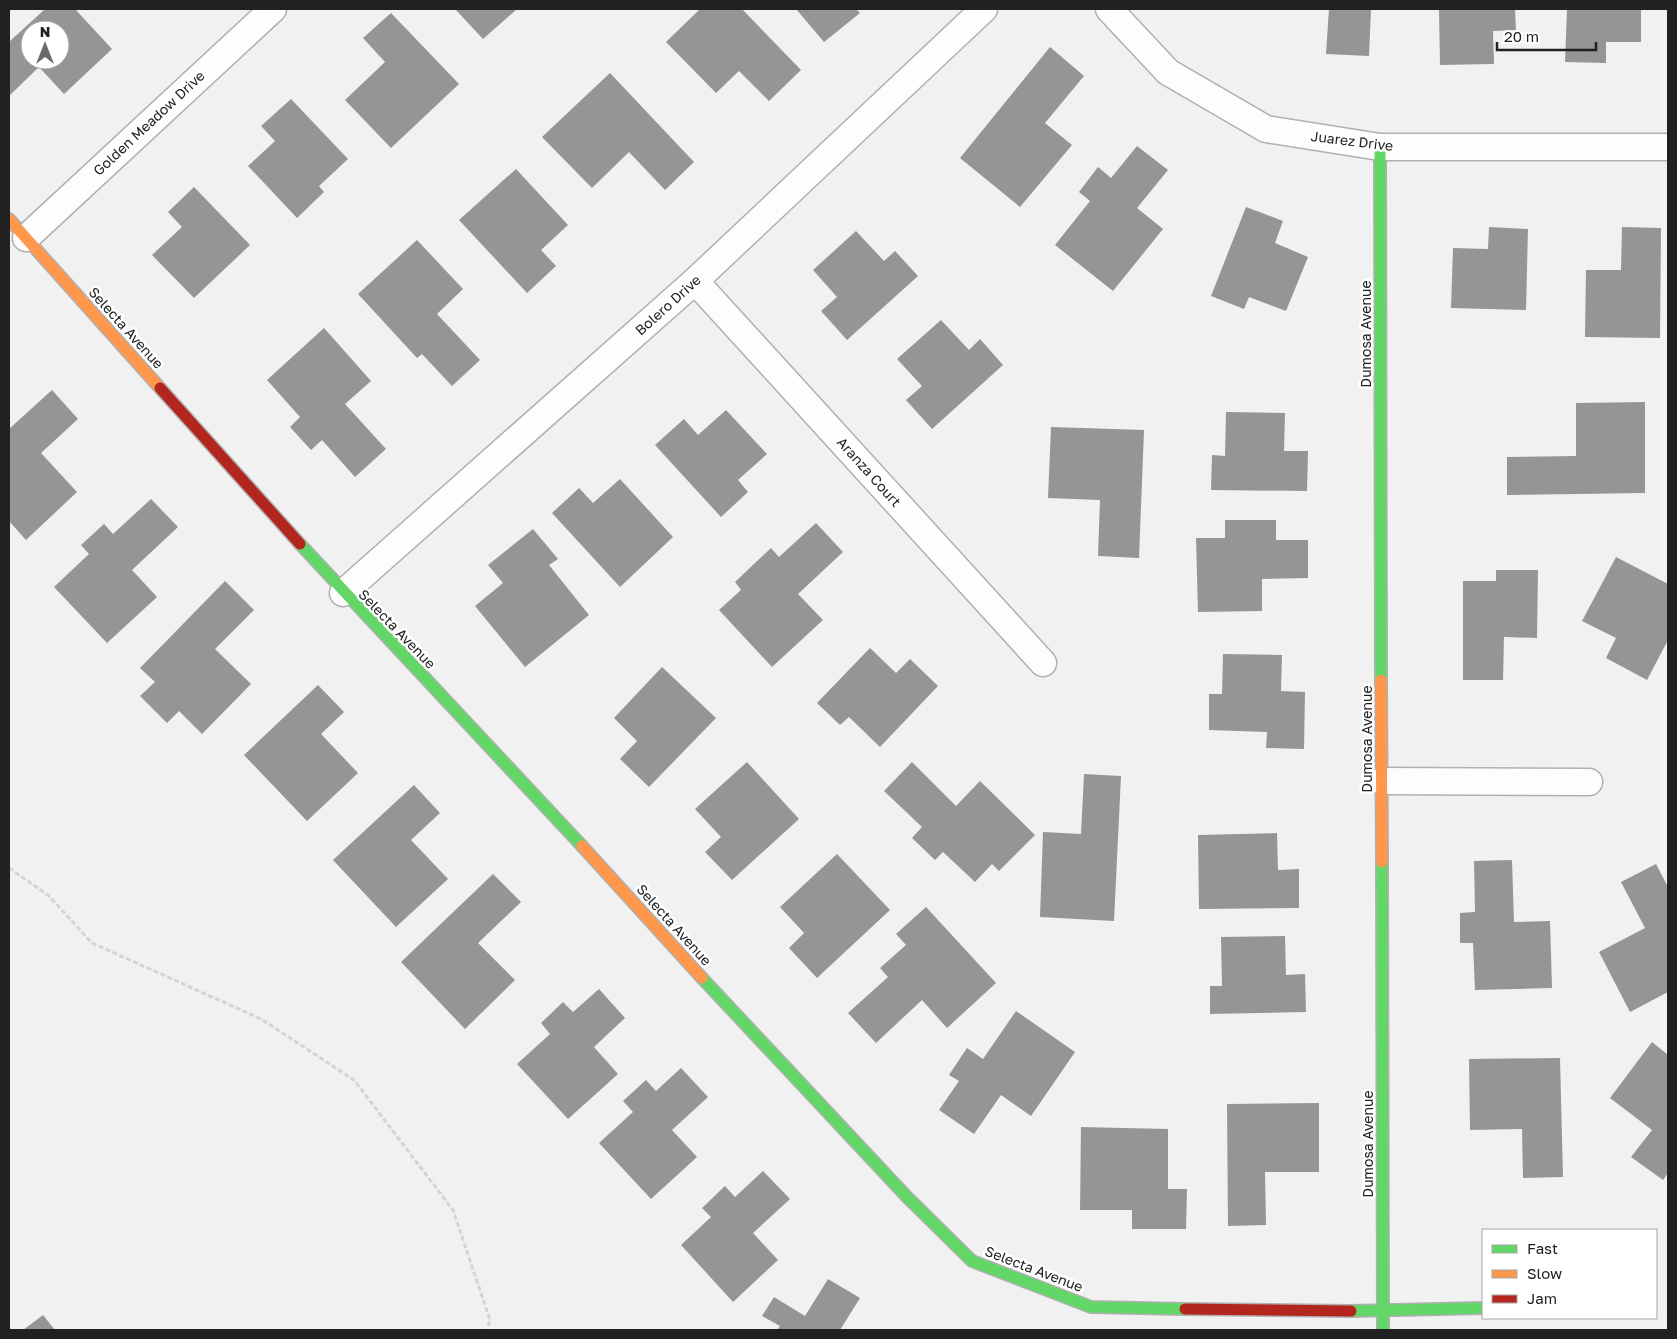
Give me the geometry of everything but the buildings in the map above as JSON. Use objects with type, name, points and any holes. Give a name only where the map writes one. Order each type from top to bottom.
[{"type":"street","name":"Golden Meadow Drive","points":[[17,229],[272,9]]},
{"type":"street","name":"Bolero Drive","points":[[343,593],[695,281],[984,9]]},
{"type":"street","name":"Juarez Drive","points":[[1109,9],[1168,72],[1266,129],[1380,147],[1668,146]]},
{"type":"street","name":"Dumosa Avenue","points":[[1380,147],[1383,1330]]},
{"type":"street","name":"Selecta Avenue","points":[[17,229],[343,593],[535,795],[733,1012],[900,1190],[972,1261],[1091,1307],[1383,1312],[1482,1308]]},
{"type":"street","name":"Aranza Court","points":[[695,281],[1043,663]]},
{"type":"street","points":[[1382,781],[1589,782]]},
{"type":"path","points":[[9,868],[48,895],[92,943],[261,1019],[354,1080],[453,1210],[490,1320],[488,1330]]},
{"type":"traffic: fast","points":[[1380,147],[1381,680]]},
{"type":"traffic: fast","points":[[300,544],[582,846]]},
{"type":"traffic: fast","points":[[1382,862],[1383,1330]]},
{"type":"traffic: fast","points":[[702,978],[907,1197],[972,1261],[1091,1307],[1185,1309]]},
{"type":"traffic: fast","points":[[1351,1311],[1482,1308]]},
{"type":"traffic: slow","points":[[9,219],[160,388]]},
{"type":"traffic: slow","points":[[1381,680],[1382,862]]},
{"type":"traffic: slow","points":[[582,846],[702,978]]},
{"type":"traffic: jam","points":[[160,388],[300,544]]},
{"type":"traffic: jam","points":[[1185,1309],[1351,1311]]}]
